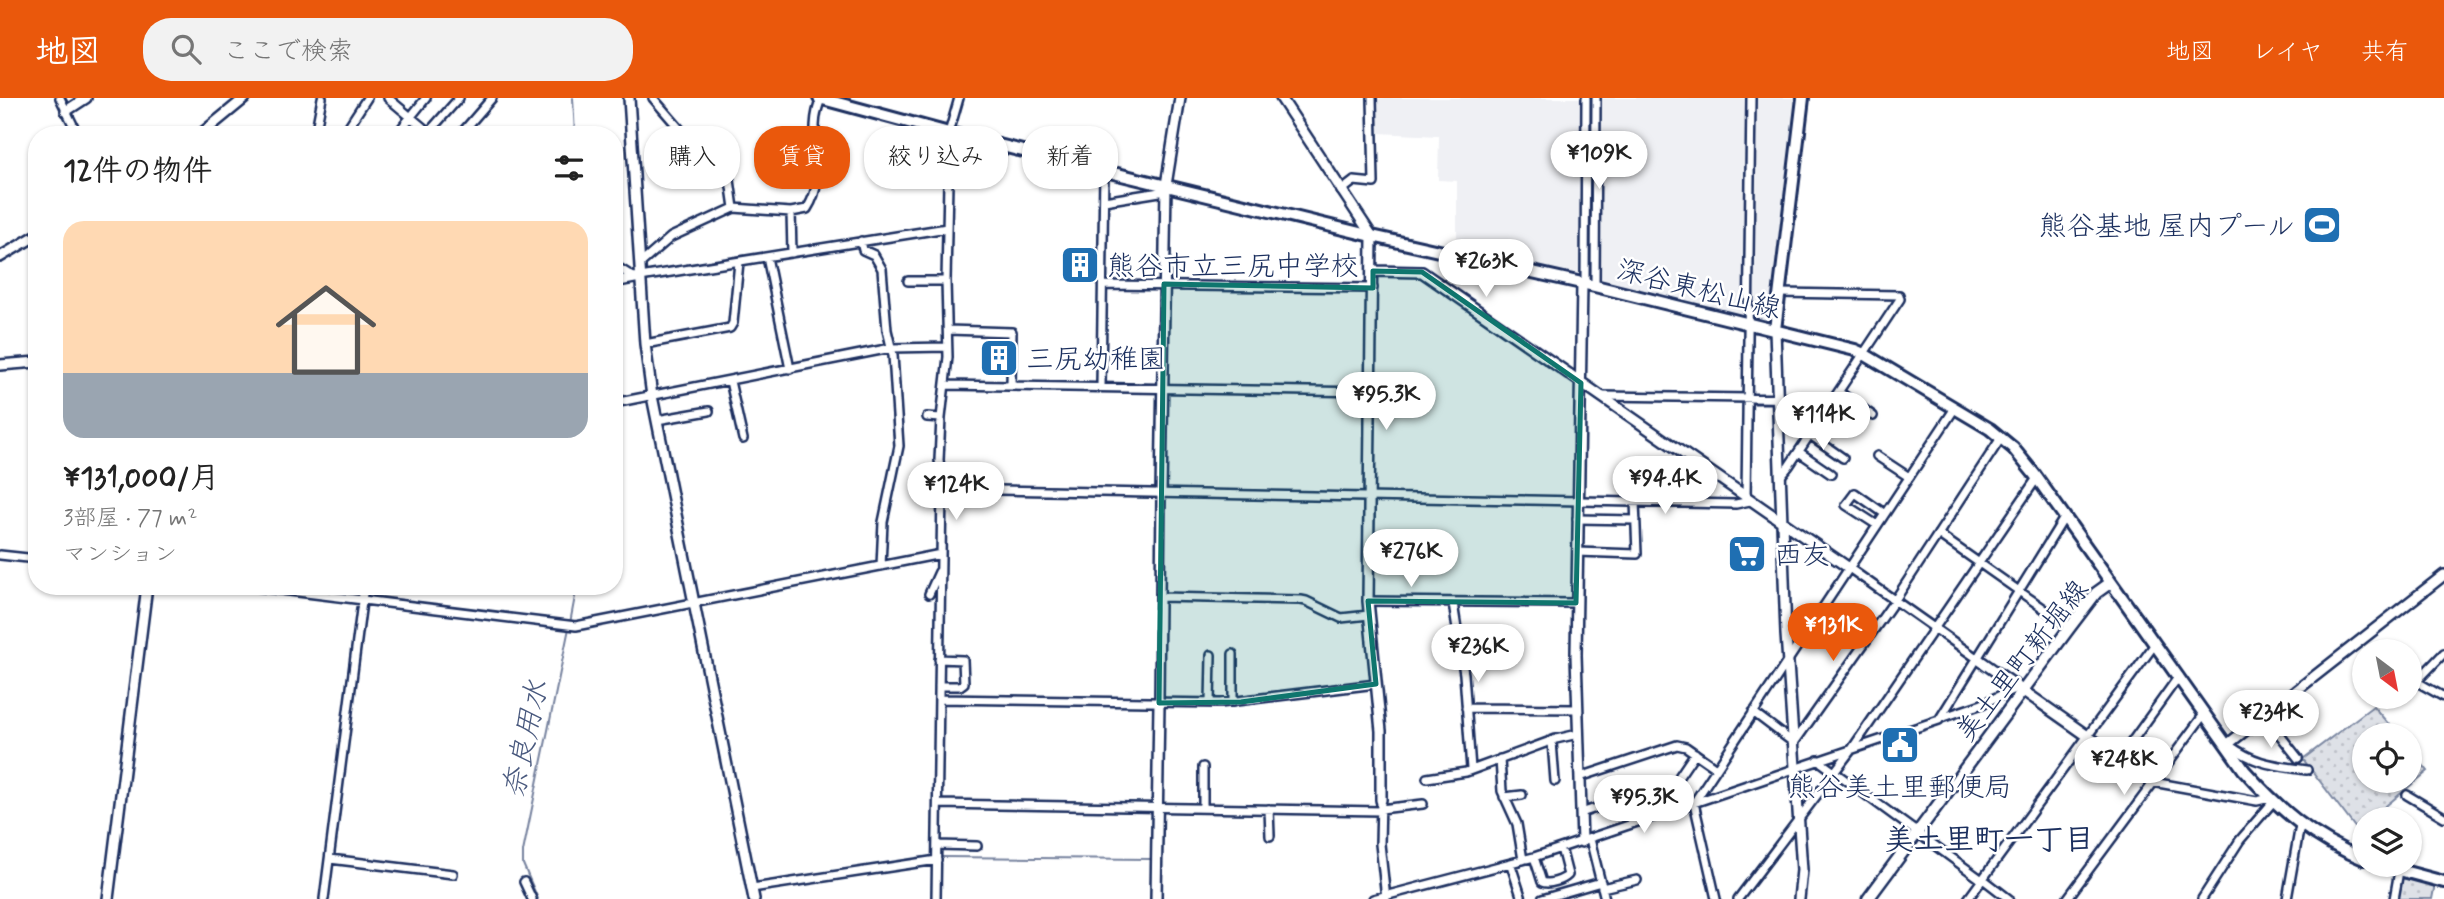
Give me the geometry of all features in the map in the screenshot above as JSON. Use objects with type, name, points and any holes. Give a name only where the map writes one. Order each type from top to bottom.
[{"type":"main road","name":"深谷東松山線","points":[[820,98],[848,103],[925,126]]},
{"type":"main road","points":[[1775,330],[1803,98]]},
{"type":"main road","name":"深谷東松山線","points":[[1118,174],[1166,188],[1746,323],[1864,354],[1955,408],[2013,448],[2228,744],[2244,770],[2271,800],[2300,825],[2328,843],[2352,854]]},
{"type":"main road","name":"美土里町新堀線","points":[[1868,899],[2021,689],[2096,593],[2110,583]]},
{"type":"main road","points":[[2422,877],[2444,882]]},
{"type":"street","points":[[60,98],[74,126]]},
{"type":"street","points":[[66,111],[86,98]]},
{"type":"street","points":[[211,126],[245,98]]},
{"type":"street","points":[[317,126],[322,98]]},
{"type":"street","points":[[349,126],[367,98]]},
{"type":"street","points":[[388,98],[421,126]]},
{"type":"street","points":[[403,126],[426,98]]},
{"type":"street","points":[[436,126],[459,98]]},
{"type":"street","points":[[468,126],[492,98]]},
{"type":"street","points":[[629,98],[640,264],[637,278],[652,396],[754,899]]},
{"type":"street","points":[[653,98],[710,164],[730,180],[734,208]]},
{"type":"street","points":[[640,264],[671,237],[734,208],[791,212],[807,209],[817,191],[819,166],[814,126],[820,98]]},
{"type":"street","points":[[951,126],[959,98]]},
{"type":"street","points":[[1156,899],[1166,188],[1180,98]]},
{"type":"street","points":[[1280,98],[1372,236],[1368,601],[1381,734],[1380,844],[1386,898]]},
{"type":"street","points":[[1341,191],[1354,181],[1374,183],[1372,98]]},
{"type":"street","points":[[1586,98],[1587,285]]},
{"type":"street","points":[[1596,98],[1577,500],[1577,709],[1581,813],[1586,840],[1605,899]]},
{"type":"street","points":[[1748,500],[1746,323],[1751,98]]},
{"type":"street","points":[[1104,201],[1166,188]]},
{"type":"street","points":[[936,899],[942,489],[939,460],[948,330],[948,189]]},
{"type":"street","points":[[1101,387],[1104,189]]},
{"type":"street","points":[[791,212],[792,253]]},
{"type":"street","points":[[623,280],[947,228]]},
{"type":"street","points":[[0,257],[28,240]]},
{"type":"street","points":[[861,241],[863,250],[873,255],[882,270],[899,455],[883,522],[881,566]]},
{"type":"street","points":[[767,257],[790,369]]},
{"type":"street","points":[[645,344],[730,328],[733,323],[739,262]]},
{"type":"street","points":[[623,270],[637,278]]},
{"type":"street","points":[[1373,271],[1422,272],[2153,782],[2257,801],[2271,800]]},
{"type":"street","points":[[908,281],[946,281]]},
{"type":"street","points":[[1103,285],[1373,288]]},
{"type":"street","points":[[1779,293],[1899,295],[1900,299],[1780,477]]},
{"type":"street","points":[[948,330],[1012,332],[1011,385]]},
{"type":"street","points":[[1775,330],[1781,522],[1802,870],[1800,899]]},
{"type":"street","points":[[623,402],[891,348],[947,346]]},
{"type":"street","points":[[0,365],[28,363]]},
{"type":"street","points":[[730,381],[743,439]]},
{"type":"street","points":[[946,385],[1371,392]]},
{"type":"street","points":[[1839,392],[1873,416]]},
{"type":"street","points":[[1600,396],[1833,400]]},
{"type":"street","points":[[1716,899],[1694,803],[1955,408]]},
{"type":"street","points":[[657,420],[709,411]]},
{"type":"street","points":[[927,417],[940,418]]},
{"type":"street","points":[[1810,435],[1843,458]]},
{"type":"street","points":[[1794,743],[1895,600],[2001,438]]},
{"type":"street","points":[[1799,452],[1831,474]]},
{"type":"street","points":[[1877,456],[1909,477]]},
{"type":"street","points":[[1738,899],[1836,772],[2037,478]]},
{"type":"street","points":[[942,489],[1736,503],[1748,500]]},
{"type":"street","points":[[1877,526],[1846,505],[1855,493],[1885,514]]},
{"type":"street","points":[[1577,552],[1637,554],[1635,501]]},
{"type":"street","points":[[1940,718],[2064,518]]},
{"type":"street","points":[[1577,519],[1636,520]]},
{"type":"street","points":[[1938,534],[2070,627]]},
{"type":"street","points":[[322,595],[576,626],[941,554]]},
{"type":"street","points":[[0,555],[28,558]]},
{"type":"street","points":[[929,594],[941,568]]},
{"type":"street","points":[[2363,639],[2444,576]]},
{"type":"street","points":[[108,899],[146,595]]},
{"type":"street","points":[[324,899],[363,595]]},
{"type":"street","points":[[1160,597],[1301,600],[1341,618],[1369,615]]},
{"type":"street","points":[[1368,601],[1576,603]]},
{"type":"street","points":[[1453,603],[1464,674],[1471,769]]},
{"type":"street","points":[[1968,899],[2155,645]]},
{"type":"street","points":[[2307,770],[2259,762],[2247,758],[2228,744],[2352,647]]},
{"type":"street","points":[[2422,672],[2444,653]]},
{"type":"street","points":[[1210,703],[1211,654]]},
{"type":"street","points":[[1233,654],[1233,702]]},
{"type":"street","points":[[939,659],[963,660],[965,663],[964,683],[960,686],[939,686]]},
{"type":"street","points":[[2120,758],[2179,676]]},
{"type":"street","points":[[939,699],[1210,703],[1376,684]]},
{"type":"street","points":[[2422,685],[2444,697]]},
{"type":"street","points":[[1374,899],[1534,857],[2021,689]]},
{"type":"street","points":[[1466,708],[1577,709]]},
{"type":"street","points":[[1754,712],[1794,743]]},
{"type":"street","points":[[2067,899],[2205,713]]},
{"type":"street","points":[[2265,716],[2298,758]]},
{"type":"street","points":[[1427,778],[1471,769],[1578,734]]},
{"type":"street","points":[[1552,742],[1555,781]]},
{"type":"street","points":[[1580,777],[1677,745],[1686,747],[1717,768]]},
{"type":"street","points":[[1581,813],[1676,781],[1695,753]]},
{"type":"street","points":[[1500,759],[1504,797],[1517,824],[1523,860]]},
{"type":"street","points":[[1818,760],[2009,899]]},
{"type":"street","points":[[1203,767],[1203,808]]},
{"type":"street","points":[[1504,797],[1522,794]]},
{"type":"street","points":[[2407,795],[2444,817]]},
{"type":"street","points":[[2202,899],[2240,840],[2271,800]]},
{"type":"street","points":[[938,804],[1269,809],[1423,804]]},
{"type":"street","points":[[1269,809],[1269,836]]},
{"type":"street","points":[[2287,899],[2300,825]]},
{"type":"street","points":[[937,845],[977,846]]},
{"type":"street","points":[[1534,857],[1542,882],[1565,878],[1568,874],[1561,848]]},
{"type":"street","points":[[330,859],[453,874]]},
{"type":"street","points":[[752,888],[937,860]]},
{"type":"street","points":[[1511,864],[1522,899]]},
{"type":"street","points":[[2394,899],[2398,877]]},
{"type":"street","points":[[1542,899],[1637,880]]},
{"type":"street","points":[[524,881],[532,899]]},
{"type":"highlighted area","points":[[1373,271],[1422,272],[1581,383],[1576,603],[1368,601],[1376,684],[1241,702],[1159,703],[1164,284],[1373,288]]},
{"type":"shaded area","points":[[1378,98],[1797,98],[1771,324],[1457,250],[1457,181],[1438,180],[1439,136],[1378,133]]},
{"type":"shaded area","points":[[2369,709],[2376,709],[2388,723],[2352,723],[2352,793],[2401,793],[2384,807],[2352,807],[2352,823],[2303,759]]},
{"type":"shaded area","points":[[2422,764],[2428,771],[2422,776]]},
{"type":"shaded area","points":[[2403,877],[2435,884],[2432,899],[2398,899]]},
{"type":"waterway","name":"奈良用水","points":[[573,98],[575,126]]},
{"type":"waterway","name":"奈良用水","points":[[570,623],[575,595]]},
{"type":"waterway","name":"奈良用水","points":[[538,899],[523,864],[523,852],[569,628]]},
{"type":"waterway","points":[[941,857],[1152,859]]},
{"type":"waterway","points":[[940,862],[940,899]]},
{"type":"place","name":"熊谷基地 屋内プール","points":[[2322,225]]},
{"type":"place","name":"熊谷市立三尻中学校","points":[[1080,265]]},
{"type":"place","name":"三尻幼稚園","points":[[999,358]]},
{"type":"place","name":"西友","points":[[1747,554]]},
{"type":"place","name":"熊谷美土里郵便局","points":[[1900,745]]},
{"type":"district","name":"美土里町一丁目","points":[[1989,839]]}]
